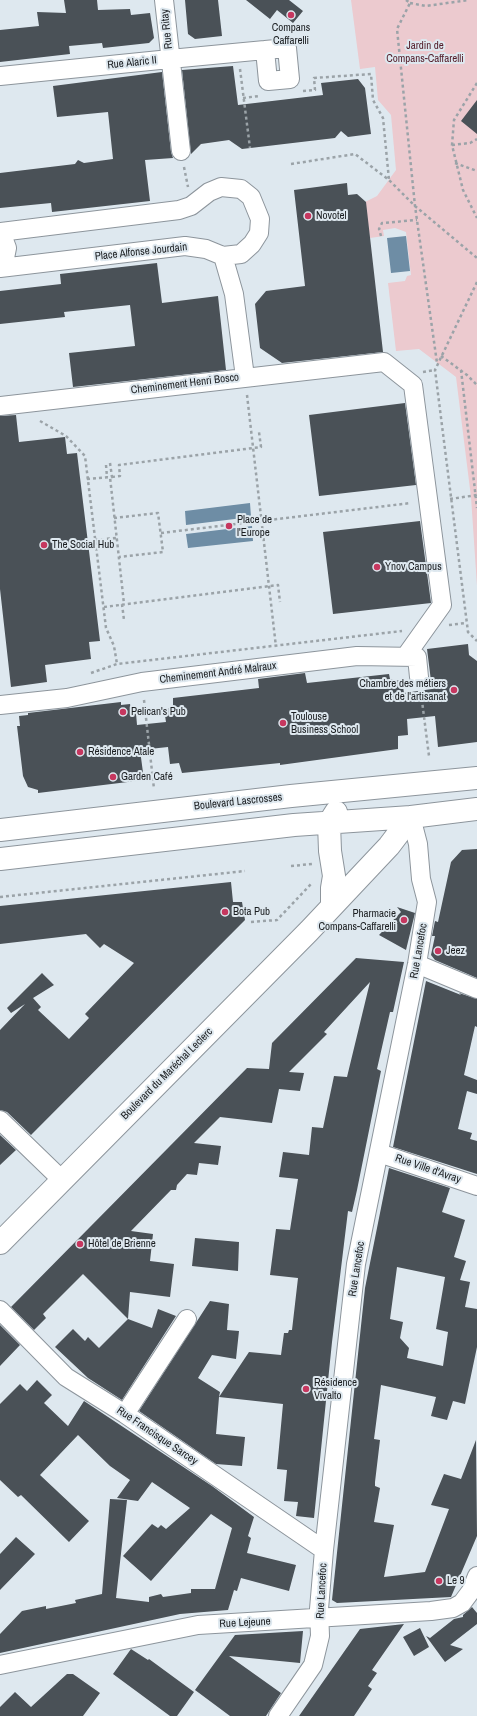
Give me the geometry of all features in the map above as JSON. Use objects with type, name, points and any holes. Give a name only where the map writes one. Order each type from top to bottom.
[{"type":"main road","name":"Boulevard Lascrosses","points":[[0,830],[291,796],[477,778]]},
{"type":"main road","points":[[393,787],[411,817]]},
{"type":"main road","points":[[332,904],[334,876],[330,851],[329,823],[348,791]]},
{"type":"main road","points":[[0,859],[207,834],[411,817],[477,809]]},
{"type":"main road","name":"Boulevard du Maréchal Leclerc","points":[[0,1243],[309,931],[332,904],[389,846],[411,817]]},
{"type":"street","name":"Rue Ritay","points":[[164,0],[181,151]]},
{"type":"street","name":"Rue Alaric II","points":[[0,76],[265,50]]},
{"type":"street","name":"Place Alfonse Jourdain","points":[[220,187],[232,187],[241,190],[252,197],[260,219],[259,233],[252,244],[241,254],[223,256],[206,249],[185,246],[0,267],[7,248],[0,233],[179,210],[191,206],[209,192],[220,187]]},
{"type":"street","points":[[223,256],[234,294],[245,377]]},
{"type":"street","name":"Cheminement Henri Bosco","points":[[0,406],[384,362],[413,385],[442,606],[405,657]]},
{"type":"street","name":"Cheminement André Malraux","points":[[0,705],[67,698],[142,682],[357,656],[405,657]]},
{"type":"street","points":[[405,657],[417,657],[419,678]]},
{"type":"street","name":"Rue Lancefoc","points":[[278,1716],[313,1665],[320,1636],[324,1550],[356,1264],[417,964],[427,902],[421,879],[418,844],[411,817]]},
{"type":"street","points":[[417,964],[477,989]]},
{"type":"street","points":[[0,1120],[62,1180]]},
{"type":"street","name":"Rue Ville d'Avray","points":[[379,1153],[477,1186]]},
{"type":"street","name":"Rue Francisque Sarcey","points":[[0,1310],[66,1377],[125,1414],[324,1550]]},
{"type":"street","points":[[125,1414],[187,1319]]},
{"type":"street","name":"Rue Lejeune","points":[[0,1665],[198,1625],[431,1611],[453,1608],[462,1603],[471,1591],[477,1576]]},
{"type":"path","points":[[406,0],[410,3],[426,6],[469,0]]},
{"type":"path","points":[[410,3],[397,29],[415,206],[437,364]]},
{"type":"path","points":[[237,53],[250,148]]},
{"type":"path","points":[[299,92],[315,90],[314,78],[371,74],[373,100],[383,118],[389,180]]},
{"type":"path","points":[[477,83],[454,120],[452,145],[455,163],[463,190],[477,218]]},
{"type":"path","points":[[243,98],[267,95]]},
{"type":"path","points":[[452,145],[470,143],[477,139]]},
{"type":"path","points":[[181,151],[191,206]]},
{"type":"path","points":[[291,164],[355,154],[389,180],[415,206],[477,258]]},
{"type":"path","points":[[455,163],[477,172]]},
{"type":"path","points":[[381,236],[379,228],[382,223],[417,220]]},
{"type":"path","points":[[477,282],[435,370],[466,623],[468,632],[477,641]]},
{"type":"path","points":[[441,356],[461,370],[477,385]]},
{"type":"path","points":[[461,370],[477,496],[477,508]]},
{"type":"path","points":[[245,377],[278,666]]},
{"type":"path","points":[[40,421],[66,436],[84,456],[106,628],[114,646],[117,664]]},
{"type":"path","points":[[87,479],[120,476],[119,465],[261,447],[259,432]]},
{"type":"path","points":[[110,463],[110,477],[124,620]]},
{"type":"path","points":[[106,465],[110,477]]},
{"type":"path","points":[[160,532],[477,496]]},
{"type":"path","points":[[114,518],[158,513],[163,552],[119,557]]},
{"type":"path","points":[[95,540],[116,538]]},
{"type":"path","points":[[104,607],[278,585],[280,602]]},
{"type":"path","points":[[89,674],[117,664],[466,623]]},
{"type":"path","points":[[419,678],[430,756]]},
{"type":"path","points":[[142,682],[154,789]]},
{"type":"path","points":[[313,858],[313,870]]},
{"type":"path","points":[[291,866],[314,864]]},
{"type":"path","points":[[0,897],[245,871]]},
{"type":"path","points":[[251,922],[277,920],[313,881]]},
{"type":"green space","name":"Jardin de Compans-Caffarelli","points":[[351,0],[477,0],[477,586],[471,497],[456,377],[419,349],[396,351],[388,283],[405,281],[407,276],[411,275],[406,232],[395,228],[383,230],[384,236],[370,238],[365,202],[377,196],[396,170],[391,115],[378,100],[375,67],[360,69]]},
{"type":"water","points":[[406,236],[410,271],[391,273],[387,238]]},
{"type":"water","points":[[250,503],[251,517],[186,525],[185,511]]},
{"type":"water","points":[[252,526],[253,541],[188,548],[186,534]]},
{"type":"building","points":[[64,0],[97,0],[98,10],[130,9],[131,15],[150,13],[154,38],[149,43],[103,48],[102,43],[69,46],[70,54],[0,62],[0,30],[39,26],[37,12],[66,13]]},
{"type":"building","points":[[185,0],[218,0],[222,36],[195,39],[188,34]]},
{"type":"building","name":"Compans Caffarelli","points":[[246,0],[289,0],[303,11],[293,23],[277,10],[270,19]]},
{"type":"building","points":[[233,66],[238,105],[323,95],[321,83],[358,79],[365,88],[371,134],[348,137],[341,131],[335,138],[242,149],[229,140],[201,144],[191,154],[182,70]]},
{"type":"building","points":[[162,72],[171,152],[173,158],[145,160],[150,201],[52,212],[51,203],[0,208],[0,173],[75,164],[78,160],[84,163],[113,159],[108,112],[57,117],[53,86]]},
{"type":"building","points":[[477,100],[477,134],[461,121]]},
{"type":"building","points":[[347,183],[348,195],[357,194],[366,202],[383,352],[282,363],[260,348],[255,304],[266,291],[305,286],[294,190]]},
{"type":"building","points":[[157,263],[162,303],[218,296],[226,370],[73,387],[69,353],[135,346],[130,305],[64,312],[65,317],[0,324],[0,291],[61,284],[60,274]]},
{"type":"building","points":[[405,403],[416,485],[319,496],[309,415]]},
{"type":"building","name":"The Social Hub","points":[[16,415],[19,442],[65,437],[67,454],[77,453],[100,641],[89,642],[91,659],[45,665],[47,682],[11,687],[0,589],[0,416]]},
{"type":"building","name":"Ynov Campus","points":[[420,521],[431,603],[333,614],[323,532]]},
{"type":"building","points":[[468,644],[469,655],[477,661],[477,742],[438,747],[435,716],[407,719],[408,735],[398,736],[398,749],[280,765],[280,763],[182,773],[179,763],[170,764],[168,747],[140,750],[144,780],[38,793],[38,790],[28,787],[23,776],[17,726],[20,726],[19,716],[28,715],[28,713],[121,702],[121,705],[130,704],[132,713],[136,713],[137,725],[166,722],[164,709],[173,708],[173,698],[259,688],[258,679],[305,673],[307,683],[389,674],[390,679],[393,681],[402,680],[404,693],[432,689],[427,649]]},
{"type":"building","points":[[477,849],[477,978],[435,960],[431,955],[435,936],[432,936],[435,921],[438,922],[451,862],[462,850]]},
{"type":"building","points":[[231,882],[233,902],[242,902],[245,920],[31,1135],[7,1112],[0,1110],[0,1030],[25,1004],[11,1013],[7,1008],[42,973],[54,985],[33,998],[41,1007],[38,1010],[69,1039],[89,1018],[85,1014],[134,963],[104,944],[100,948],[86,934],[0,944],[0,906]]},
{"type":"building","points":[[397,907],[415,913],[406,950],[379,935],[401,912]]},
{"type":"building","points":[[356,958],[404,962],[393,1012],[390,1012],[377,1069],[381,1071],[357,1190],[352,1212],[348,1211],[332,1342],[314,1518],[296,1516],[298,1502],[284,1501],[287,1470],[277,1469],[283,1404],[219,1397],[249,1352],[281,1355],[284,1333],[288,1333],[289,1330],[292,1330],[298,1278],[270,1275],[276,1229],[290,1230],[298,1179],[279,1177],[283,1152],[309,1155],[312,1127],[323,1128],[334,1076],[347,1077],[370,982],[324,1032],[327,1034],[289,1072],[304,1073],[300,1091],[279,1089],[272,1123],[220,1117],[194,1143],[221,1146],[218,1165],[199,1163],[197,1175],[187,1174],[177,1185],[176,1190],[171,1190],[131,1231],[153,1234],[150,1261],[174,1264],[170,1297],[130,1292],[128,1319],[83,1274],[43,1314],[46,1318],[34,1330],[11,1307],[247,1068],[269,1069],[272,1043]]},
{"type":"building","points":[[426,981],[461,995],[459,993],[477,999],[477,1027],[475,1026],[464,1075],[477,1080],[477,1094],[467,1091],[458,1129],[472,1133],[470,1139],[477,1141],[477,1174],[393,1147]]},
{"type":"building","points":[[0,1135],[16,1150],[0,1165]]},
{"type":"building","points":[[389,1168],[450,1188],[442,1212],[465,1220],[454,1257],[466,1261],[460,1280],[470,1282],[465,1307],[477,1309],[477,1347],[465,1404],[453,1401],[447,1420],[431,1416],[436,1397],[381,1385],[374,1439],[380,1440],[375,1486],[380,1488],[374,1522],[394,1525],[384,1577],[425,1572],[449,1509],[431,1505],[444,1474],[461,1479],[476,1440],[477,1536],[451,1597],[337,1603],[332,1600],[365,1288]],"holes":[[[397,1267],[445,1277],[436,1329],[448,1332],[443,1366],[407,1358],[409,1348],[400,1338],[403,1322],[390,1319]]]},
{"type":"building","points":[[195,1238],[239,1242],[238,1271],[192,1266]]},
{"type":"building","points":[[210,1301],[229,1304],[227,1330],[239,1331],[236,1359],[212,1355],[198,1378],[220,1392],[216,1434],[245,1437],[242,1466],[216,1464],[139,1411]]},
{"type":"building","points":[[158,1309],[176,1316],[122,1400],[88,1378],[55,1347],[73,1329],[85,1341],[88,1337],[99,1348],[128,1319],[152,1328]]},
{"type":"building","points":[[0,1325],[20,1345],[0,1366]]},
{"type":"building","points":[[37,1380],[52,1395],[44,1403],[68,1426],[84,1401],[212,1486],[254,1517],[248,1536],[251,1538],[247,1553],[296,1565],[289,1591],[241,1578],[237,1591],[234,1590],[228,1610],[180,1614],[0,1653],[0,1634],[22,1611],[46,1606],[46,1609],[76,1603],[75,1600],[102,1594],[110,1499],[127,1500],[116,1598],[149,1602],[149,1597],[161,1594],[163,1597],[191,1593],[191,1589],[215,1589],[232,1528],[211,1514],[151,1581],[123,1556],[152,1524],[158,1528],[161,1525],[166,1529],[190,1508],[152,1482],[138,1501],[117,1498],[130,1480],[110,1466],[78,1435],[40,1475],[89,1521],[69,1542],[21,1495],[18,1497],[0,1480],[0,1404],[20,1384],[27,1391]]},
{"type":"building","points":[[16,1537],[35,1554],[0,1590],[0,1554]]},
{"type":"building","points":[[472,1607],[477,1613],[477,1624],[450,1645],[463,1649],[445,1662],[426,1636],[430,1638],[454,1619],[463,1617],[463,1615]]},
{"type":"building","points":[[404,1624],[372,1670],[377,1673],[368,1686],[372,1689],[354,1716],[299,1716],[360,1629]]},
{"type":"building","points":[[420,1628],[429,1647],[414,1656],[403,1637]]},
{"type":"building","points":[[303,1631],[300,1663],[229,1656],[281,1693],[266,1716],[230,1716],[195,1690],[235,1635]]},
{"type":"building","points":[[131,1649],[148,1660],[149,1659],[194,1692],[177,1716],[170,1716],[113,1674]]},
{"type":"building","points":[[67,1674],[73,1674],[100,1693],[83,1716],[0,1716],[0,1707],[15,1692],[31,1707]]},
{"type":"place","name":"Compans Caffarelli","points":[[291,15]]},
{"type":"place","name":"Novotel","points":[[308,216]]},
{"type":"place","name":"Place de l'Europe","points":[[229,526]]},
{"type":"place","name":"The Social Hub","points":[[44,545]]},
{"type":"place","name":"Ynov Campus","points":[[377,567]]},
{"type":"place","name":"Chambre des métiers et de l'artisanat","points":[[454,690]]},
{"type":"place","name":"Pelican's Pub","points":[[123,712]]},
{"type":"place","name":"Toulouse Business School","points":[[283,723]]},
{"type":"place","name":"Résidence Atale","points":[[80,752]]},
{"type":"place","name":"Garden Café","points":[[113,777]]},
{"type":"place","name":"Bota Pub","points":[[225,912]]},
{"type":"place","name":"Pharmacie Compans-Caffarelli","points":[[404,920]]},
{"type":"place","name":"Jeez","points":[[438,951]]},
{"type":"place","name":"Hôtel de Brienne","points":[[80,1244]]},
{"type":"place","name":"Résidence Vivalto","points":[[306,1389]]},
{"type":"place","name":"Le 9","points":[[439,1581]]}]
